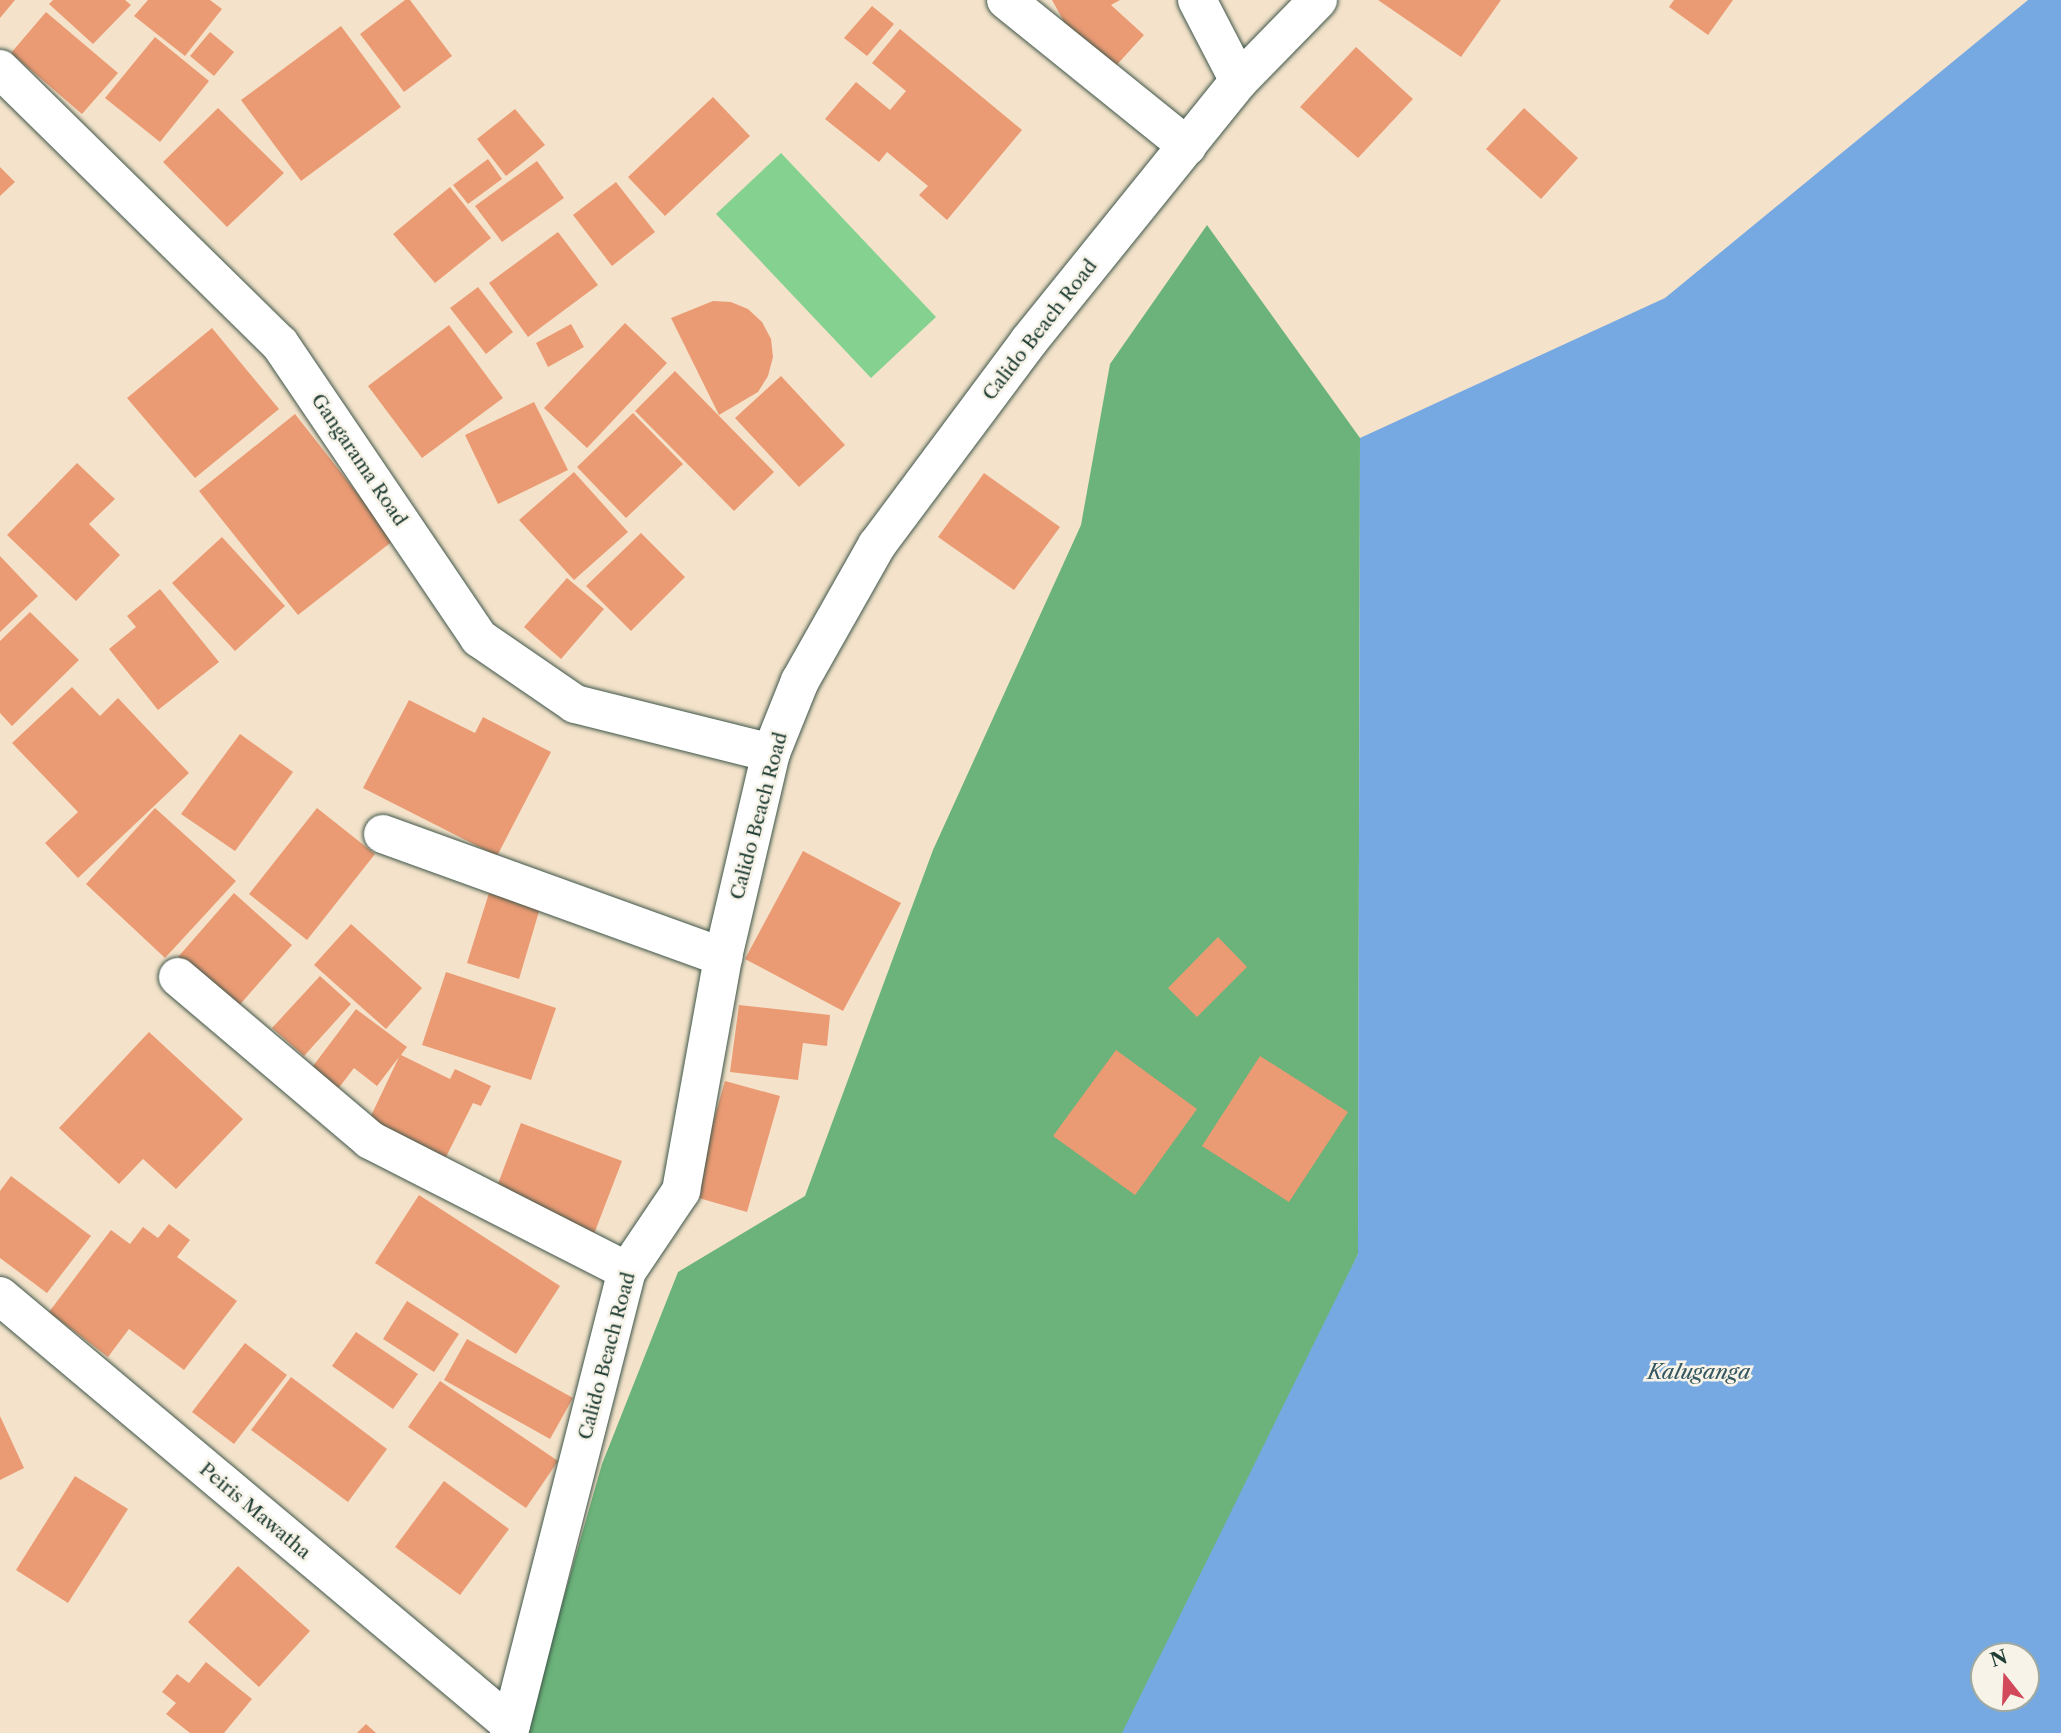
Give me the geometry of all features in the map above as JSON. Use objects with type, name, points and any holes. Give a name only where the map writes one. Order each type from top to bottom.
[{"type":"street","points":[[1006,0],[1187,146]]},
{"type":"street","points":[[1197,0],[1239,81]]},
{"type":"street","name":"Calido Beach Road","points":[[510,1729],[627,1270],[681,1191],[723,957],[771,753],[800,681],[877,545],[1029,341],[1239,81],[1318,0]]},
{"type":"street","name":"Gangarama Road","points":[[0,69],[280,344],[479,638],[575,704],[771,753]]},
{"type":"street","points":[[383,834],[723,957]]},
{"type":"street","points":[[178,977],[370,1140],[627,1270]]},
{"type":"street","name":"Peiris Mawatha","points":[[0,1296],[510,1729]]},
{"type":"green space","points":[[781,153],[936,317],[871,378],[716,214]]},
{"type":"green space","points":[[1207,225],[1360,438],[1358,1254],[1146,1733],[525,1733],[602,1464],[678,1272],[805,1196],[933,850],[1081,525],[1110,364]]},
{"type":"water","name":"Kaluganga","points":[[2028,0],[2061,0],[2061,1733],[1122,1733],[1358,1254],[1360,438],[1665,298]]},
{"type":"building","points":[[0,0],[15,0],[0,18]]},
{"type":"building","points":[[53,0],[125,0],[131,5],[93,44],[49,4]]},
{"type":"building","points":[[148,0],[210,0],[222,9],[185,56],[134,16]]},
{"type":"building","points":[[405,0],[410,0],[452,56],[404,92],[360,34]]},
{"type":"building","points":[[1052,0],[1120,0],[1111,5],[1144,35],[1113,69],[1068,29]]},
{"type":"building","points":[[1378,0],[1501,0],[1461,57]]},
{"type":"building","points":[[1674,0],[1733,0],[1708,35],[1669,7]]},
{"type":"building","points":[[872,6],[894,24],[867,56],[844,38]]},
{"type":"building","points":[[46,12],[118,73],[82,114],[11,53]]},
{"type":"building","points":[[341,26],[401,107],[301,181],[241,100]]},
{"type":"building","points":[[900,29],[1022,130],[947,220],[919,195],[928,186],[887,152],[879,162],[825,119],[856,82],[890,110],[906,91],[872,63]]},
{"type":"building","points":[[210,32],[234,52],[214,76],[190,56]]},
{"type":"building","points":[[155,37],[209,81],[160,142],[105,98]]},
{"type":"building","points":[[1356,47],[1413,99],[1358,158],[1300,107]]},
{"type":"building","points":[[713,97],[750,136],[665,216],[628,177]]},
{"type":"building","points":[[218,108],[284,173],[227,227],[163,162]]},
{"type":"building","points":[[1524,108],[1578,158],[1541,199],[1486,149]]},
{"type":"building","points":[[515,109],[545,145],[506,176],[477,139]]},
{"type":"building","points":[[488,159],[502,179],[468,204],[453,185]]},
{"type":"building","points":[[537,161],[564,198],[502,242],[475,206]]},
{"type":"building","points":[[0,167],[15,182],[0,196]]},
{"type":"building","points":[[616,182],[655,232],[612,266],[573,215]]},
{"type":"building","points":[[450,187],[491,238],[435,283],[393,234]]},
{"type":"building","points":[[558,232],[598,285],[528,337],[489,283]]},
{"type":"building","points":[[478,287],[513,332],[486,354],[450,308]]},
{"type":"building","points":[[713,301],[731,302],[748,309],[762,322],[771,339],[773,357],[768,376],[758,392],[719,415],[671,318]]},
{"type":"building","points":[[625,323],[667,363],[587,448],[544,408]]},
{"type":"building","points":[[571,324],[584,347],[548,367],[536,343]]},
{"type":"building","points":[[449,325],[503,398],[422,458],[368,386]]},
{"type":"building","points":[[212,328],[279,409],[195,478],[127,398]]},
{"type":"building","points":[[675,371],[774,472],[734,511],[635,411]]},
{"type":"building","points":[[781,376],[845,445],[799,487],[735,418]]},
{"type":"building","points":[[534,402],[568,470],[498,504],[465,435]]},
{"type":"building","points":[[633,413],[683,464],[626,518],[577,467]]},
{"type":"building","points":[[295,414],[394,540],[298,615],[199,491]]},
{"type":"building","points":[[77,463],[115,499],[89,524],[120,555],[76,601],[7,535]]},
{"type":"building","points":[[574,472],[628,532],[574,580],[519,520]]},
{"type":"building","points":[[984,473],[1060,527],[1014,590],[938,537]]},
{"type":"building","points":[[641,533],[685,577],[631,631],[586,586]]},
{"type":"building","points":[[222,537],[285,606],[235,651],[172,583]]},
{"type":"building","points":[[0,556],[38,596],[0,632]]},
{"type":"building","points":[[567,578],[604,609],[561,659],[524,627]]},
{"type":"building","points":[[160,589],[219,662],[158,710],[109,649],[136,627],[127,616]]},
{"type":"building","points":[[30,612],[79,660],[12,726],[0,713],[0,641]]},
{"type":"building","points":[[72,687],[100,716],[118,698],[189,773],[78,878],[45,843],[78,812],[12,743]]},
{"type":"building","points":[[409,700],[475,733],[483,717],[551,752],[497,856],[363,788]]},
{"type":"building","points":[[240,734],[293,772],[235,851],[181,814]]},
{"type":"building","points":[[155,808],[236,881],[165,958],[86,884]]},
{"type":"building","points":[[317,808],[375,854],[307,940],[249,894]]},
{"type":"building","points":[[803,851],[901,903],[843,1011],[745,959]]},
{"type":"building","points":[[234,893],[292,945],[236,1009],[178,957]]},
{"type":"building","points":[[489,893],[540,908],[519,979],[467,963]]},
{"type":"building","points":[[351,924],[422,988],[386,1029],[314,965]]},
{"type":"building","points":[[1218,937],[1247,967],[1197,1017],[1168,988]]},
{"type":"building","points":[[446,972],[556,1008],[531,1080],[422,1045]]},
{"type":"building","points":[[320,976],[351,1004],[304,1056],[272,1028]]},
{"type":"building","points":[[739,1005],[830,1015],[827,1046],[803,1043],[798,1080],[730,1072]]},
{"type":"building","points":[[356,1009],[407,1047],[401,1055],[450,1079],[455,1069],[491,1086],[481,1106],[473,1103],[446,1157],[369,1120],[399,1057],[377,1086],[354,1068],[334,1094],[307,1074]]},
{"type":"building","points":[[149,1032],[243,1119],[176,1189],[143,1159],[119,1184],[59,1128]]},
{"type":"building","points":[[1116,1050],[1197,1109],[1135,1195],[1053,1136]]},
{"type":"building","points":[[1260,1056],[1348,1112],[1289,1202],[1202,1146]]},
{"type":"building","points":[[725,1081],[780,1096],[747,1212],[692,1196]]},
{"type":"building","points":[[521,1123],[622,1161],[594,1234],[493,1197]]},
{"type":"building","points":[[11,1176],[91,1236],[47,1293],[0,1258],[0,1191]]},
{"type":"building","points":[[419,1195],[560,1286],[516,1354],[375,1263]]},
{"type":"building","points":[[169,1224],[190,1240],[177,1257],[237,1301],[184,1370],[129,1329],[108,1357],[49,1312],[111,1230],[130,1244],[143,1227],[158,1238]]},
{"type":"building","points":[[407,1301],[459,1334],[434,1372],[383,1339]]},
{"type":"building","points":[[356,1332],[418,1374],[393,1409],[332,1366]]},
{"type":"building","points":[[467,1339],[573,1398],[550,1439],[444,1380]]},
{"type":"building","points":[[245,1343],[287,1375],[234,1444],[192,1412]]},
{"type":"building","points":[[291,1377],[387,1449],[348,1502],[251,1430]]},
{"type":"building","points":[[440,1381],[558,1461],[526,1508],[408,1427]]},
{"type":"building","points":[[0,1416],[24,1468],[0,1480]]},
{"type":"building","points":[[75,1476],[128,1509],[68,1603],[16,1570]]},
{"type":"building","points":[[444,1481],[509,1529],[460,1595],[395,1547]]},
{"type":"building","points":[[238,1566],[310,1631],[259,1687],[188,1622]]},
{"type":"building","points":[[206,1662],[252,1699],[224,1733],[190,1733],[166,1714],[176,1703],[162,1692],[177,1674],[189,1683]]},
{"type":"building","points":[[366,1724],[376,1733],[357,1733]]}]
